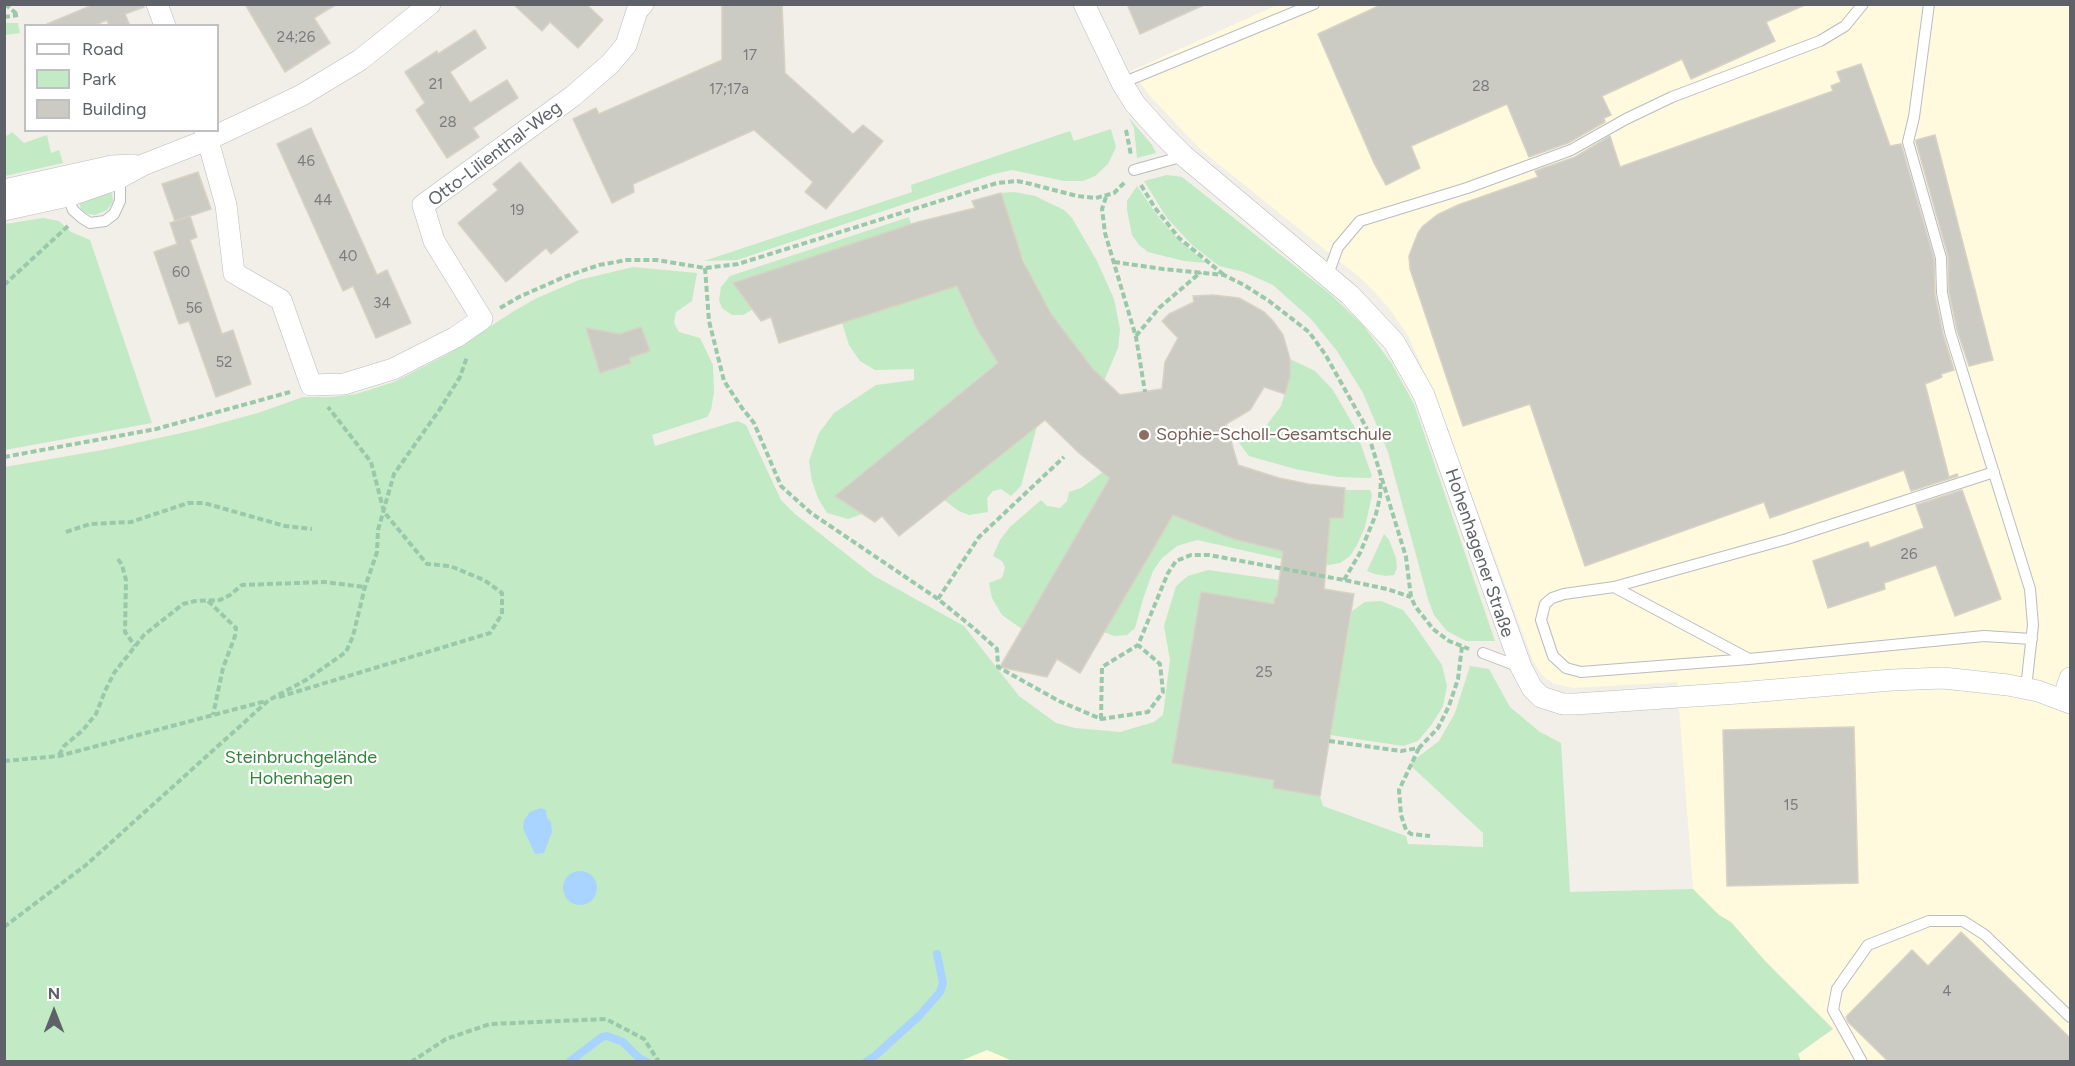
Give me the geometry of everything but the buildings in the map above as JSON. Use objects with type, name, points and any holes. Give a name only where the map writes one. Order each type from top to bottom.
[{"type":"street","points":[[157,4],[164,24]]},
{"type":"street","points":[[219,130],[302,95],[360,60],[430,4]]},
{"type":"street","name":"Otto-Lilienthal-Weg","points":[[482,319],[434,241],[423,205],[573,96],[610,64],[626,45],[637,11],[643,4]]},
{"type":"street","name":"Hohenhagener Straße","points":[[1084,4],[1122,83],[1135,104],[1184,156],[1350,296],[1394,342],[1419,385],[1521,668],[1532,688],[1541,697],[1563,704],[1715,695],[1913,679],[1977,680],[2026,688],[2070,703]]},
{"type":"street","points":[[4,210],[65,187],[143,165],[207,135],[226,205],[234,273],[281,300],[311,385],[344,384],[393,369],[456,337],[482,319]]},
{"type":"street","points":[[4,190],[65,187]]},
{"type":"street","points":[[2070,678],[2066,690],[2070,695]]},
{"type":"lane","points":[[1122,83],[1314,4]]},
{"type":"lane","points":[[1327,277],[1338,247],[1360,221],[1467,188],[1571,150],[1626,119],[1672,97],[1820,41],[1845,26],[1863,4]]},
{"type":"lane","points":[[1929,4],[1914,117],[1908,142],[1941,258],[1942,292],[1950,332],[2030,590],[2033,625],[2026,688]]},
{"type":"lane","points":[[1134,170],[1184,156]]},
{"type":"lane","points":[[65,187],[73,210],[82,218],[90,223],[105,221],[114,214],[120,201],[120,187],[115,173]]},
{"type":"lane","points":[[1994,472],[1787,539],[1614,587],[1564,594],[1552,598],[1545,604],[1541,621],[1553,656],[1566,668],[1581,672],[1749,660],[1984,636],[2032,639]]},
{"type":"lane","points":[[1614,587],[1749,660]]},
{"type":"lane","points":[[1483,653],[1521,668]]},
{"type":"lane","points":[[1862,1062],[1833,1010],[1837,989],[1868,945],[1929,921],[1963,921],[1985,935],[2070,1017]]},
{"type":"path","points":[[4,17],[18,15],[5,4]]},
{"type":"path","points":[[1124,125],[1134,170],[1146,196],[1179,238],[1224,275],[1269,301],[1310,332],[1325,354],[1366,427],[1406,557],[1411,597],[1419,613],[1433,629],[1449,641],[1483,653]]},
{"type":"path","points":[[4,927],[86,865],[269,700],[306,680],[346,651],[354,636],[365,587],[378,552],[378,530],[394,474],[460,377],[482,319],[519,297],[564,277],[599,265],[627,260],[657,260],[705,268],[738,264],[997,183],[1017,181],[1077,196],[1096,198],[1114,193],[1134,170]]},
{"type":"path","points":[[1106,196],[1102,218],[1136,337],[1145,392]]},
{"type":"path","points":[[4,285],[66,228]]},
{"type":"path","points":[[1114,262],[1163,270],[1224,275]]},
{"type":"path","points":[[705,268],[709,321],[724,381],[754,423],[781,486],[811,513],[938,599],[997,649],[998,668],[1059,701],[1101,719],[1148,712],[1163,692],[1160,664],[1138,645]]},
{"type":"path","points":[[1136,337],[1159,309],[1201,272]]},
{"type":"path","points":[[4,458],[156,429],[311,385],[371,462],[384,512],[427,564],[450,566],[484,580],[502,593],[502,614],[490,633],[269,700],[58,756],[4,761]]},
{"type":"path","points":[[938,599],[979,537],[1064,457]]},
{"type":"path","points":[[1344,580],[1360,553],[1376,514],[1380,497],[1381,474]]},
{"type":"path","points":[[66,532],[90,524],[131,522],[188,504],[204,504],[285,526],[312,529]]},
{"type":"path","points":[[1101,719],[1102,667],[1138,645],[1168,573],[1176,561],[1183,557],[1209,555],[1344,580],[1387,589],[1411,597]]},
{"type":"path","points":[[118,559],[126,580],[125,632],[135,646]]},
{"type":"path","points":[[58,756],[64,746],[96,714],[114,673],[144,635],[183,604],[220,600],[242,585],[324,582],[365,587]]},
{"type":"path","points":[[208,600],[236,628],[223,668],[213,715]]},
{"type":"path","points":[[1430,836],[1411,834],[1406,830],[1401,815],[1399,790],[1419,748],[1438,728],[1449,706],[1458,679],[1462,646]]},
{"type":"path","points":[[1329,741],[1401,751],[1419,748]]},
{"type":"path","points":[[411,1062],[446,1039],[490,1024],[606,1019],[644,1039],[659,1062]]},
{"type":"shaded area","points":[[1277,5],[2070,5],[2070,1061],[1801,1061],[1798,1054],[1833,1028],[1693,889],[1677,682],[1573,688],[1554,684],[1542,675],[1533,661],[1437,400],[1408,336],[1389,308],[1365,282],[1201,150],[1150,96],[1131,71]]},
{"type":"shaded area","points":[[987,1049],[1016,1062],[951,1062]]},
{"type":"green space","points":[[5,23],[18,23],[20,33],[5,35]]},
{"type":"green space","points":[[1129,118],[1156,153],[1137,158],[1134,128]]},
{"type":"green space","points":[[1111,129],[1116,147],[1108,164],[1095,176],[1083,181],[1064,181],[1012,170],[737,260],[704,261],[912,192],[911,185],[1070,131],[1074,141]]},
{"type":"green space","points":[[12,132],[24,143],[47,135],[51,153],[59,150],[63,163],[5,176],[5,137]]},
{"type":"green space","points":[[1167,175],[1182,177],[1329,293],[1363,325],[1392,364],[1414,404],[1495,641],[1466,641],[1447,631],[1434,615],[1388,452],[1363,393],[1337,351],[1311,319],[1273,285],[1244,272],[1219,266],[1192,245],[1167,218],[1144,181]]},
{"type":"green space","points":[[1137,186],[1159,218],[1177,238],[1206,263],[1184,261],[1148,252],[1139,245],[1132,235],[1127,210],[1127,201]]},
{"type":"green space","points":[[109,191],[113,201],[107,210],[95,215],[88,214],[81,209],[79,202]]},
{"type":"green space","points":[[1014,192],[1035,196],[1064,210],[1072,218],[1097,261],[1114,299],[1120,329],[1118,348],[1104,381],[1051,314],[1031,278],[1013,234],[1001,193]]},
{"type":"green space","points":[[909,217],[911,224],[733,283],[752,310],[743,315],[732,315],[722,308],[719,300],[721,287],[730,276]]},
{"type":"green space","points":[[43,218],[59,221],[71,232],[90,240],[152,423],[5,450],[5,224]]},
{"type":"green space","points":[[946,259],[967,310],[985,343],[1016,388],[978,379],[872,466],[865,475],[862,474],[835,496],[862,514],[848,519],[827,513],[812,481],[809,461],[819,433],[834,413],[876,385],[914,380],[914,369],[875,370],[860,361],[849,345],[842,323],[932,294]]},
{"type":"green space","name":"Steinbruchgelände Hohenhagen","points":[[633,267],[697,273],[692,301],[676,312],[674,323],[679,332],[700,338],[713,365],[714,392],[711,410],[707,417],[652,435],[655,446],[738,421],[746,425],[781,500],[795,514],[874,576],[964,626],[1019,696],[1056,723],[1075,728],[1120,732],[1154,722],[1163,715],[1170,660],[1164,626],[1176,586],[1188,576],[1208,570],[1279,580],[1274,604],[1201,592],[1173,763],[1274,780],[1273,788],[1320,796],[1323,806],[1406,836],[1408,844],[1483,847],[1483,833],[1409,764],[1439,741],[1455,713],[1470,666],[1489,669],[1510,707],[1540,732],[1561,743],[1570,892],[1693,889],[1719,915],[1731,922],[1766,962],[1833,1029],[1798,1054],[1801,1062],[1015,1062],[987,1050],[958,1062],[5,1062],[5,467],[108,449],[195,430],[258,413],[303,397],[356,394],[394,382],[448,354],[537,298],[579,280]]},
{"type":"green space","points":[[1290,359],[1315,371],[1333,390],[1355,428],[1372,476],[1370,478],[1338,477],[1295,469],[1249,456],[1239,443],[1263,430],[1281,406]]},
{"type":"green space","points":[[1037,426],[1021,486],[1011,496],[1001,489],[993,491],[987,498],[988,512],[969,515],[944,500]]},
{"type":"green space","points":[[1103,472],[1135,495],[1097,500],[1042,595],[1038,606],[1035,606],[1022,629],[1002,615],[992,598],[989,583],[1002,578],[1005,567],[1002,561],[993,556],[1000,540],[1010,527],[1041,500],[1047,506],[1060,508],[1067,501],[1069,492],[1081,488]]},
{"type":"green space","points":[[1345,490],[1370,490],[1372,495],[1365,527],[1350,556],[1340,563],[1329,565],[1320,563],[1327,557],[1330,518],[1343,518]]},
{"type":"green space","points":[[1146,501],[1234,539],[1283,551],[1282,559],[1197,540],[1177,546],[1162,558],[1153,571],[1135,628],[1127,635],[1114,636],[1104,632]]},
{"type":"green space","points":[[1384,534],[1396,558],[1397,568],[1394,575],[1385,576],[1367,571]]},
{"type":"green space","points":[[1381,601],[1403,610],[1414,624],[1442,665],[1447,686],[1443,706],[1432,724],[1418,741],[1403,746],[1330,735],[1352,611],[1365,602]]},
{"type":"water","points":[[541,808],[546,810],[552,832],[544,853],[535,854],[523,828],[524,820],[530,812]]},
{"type":"water","points":[[580,871],[592,876],[597,888],[592,900],[580,905],[568,900],[563,888],[568,876]]},
{"type":"waterway","points":[[866,1062],[920,1015],[940,992],[943,983],[937,954]]},
{"type":"waterway","points":[[569,1062],[602,1037],[607,1036],[623,1042],[639,1058],[647,1062]]},
{"type":"place","name":"Sophie-Scholl-Gesamtschule","points":[[1144,435]]}]
